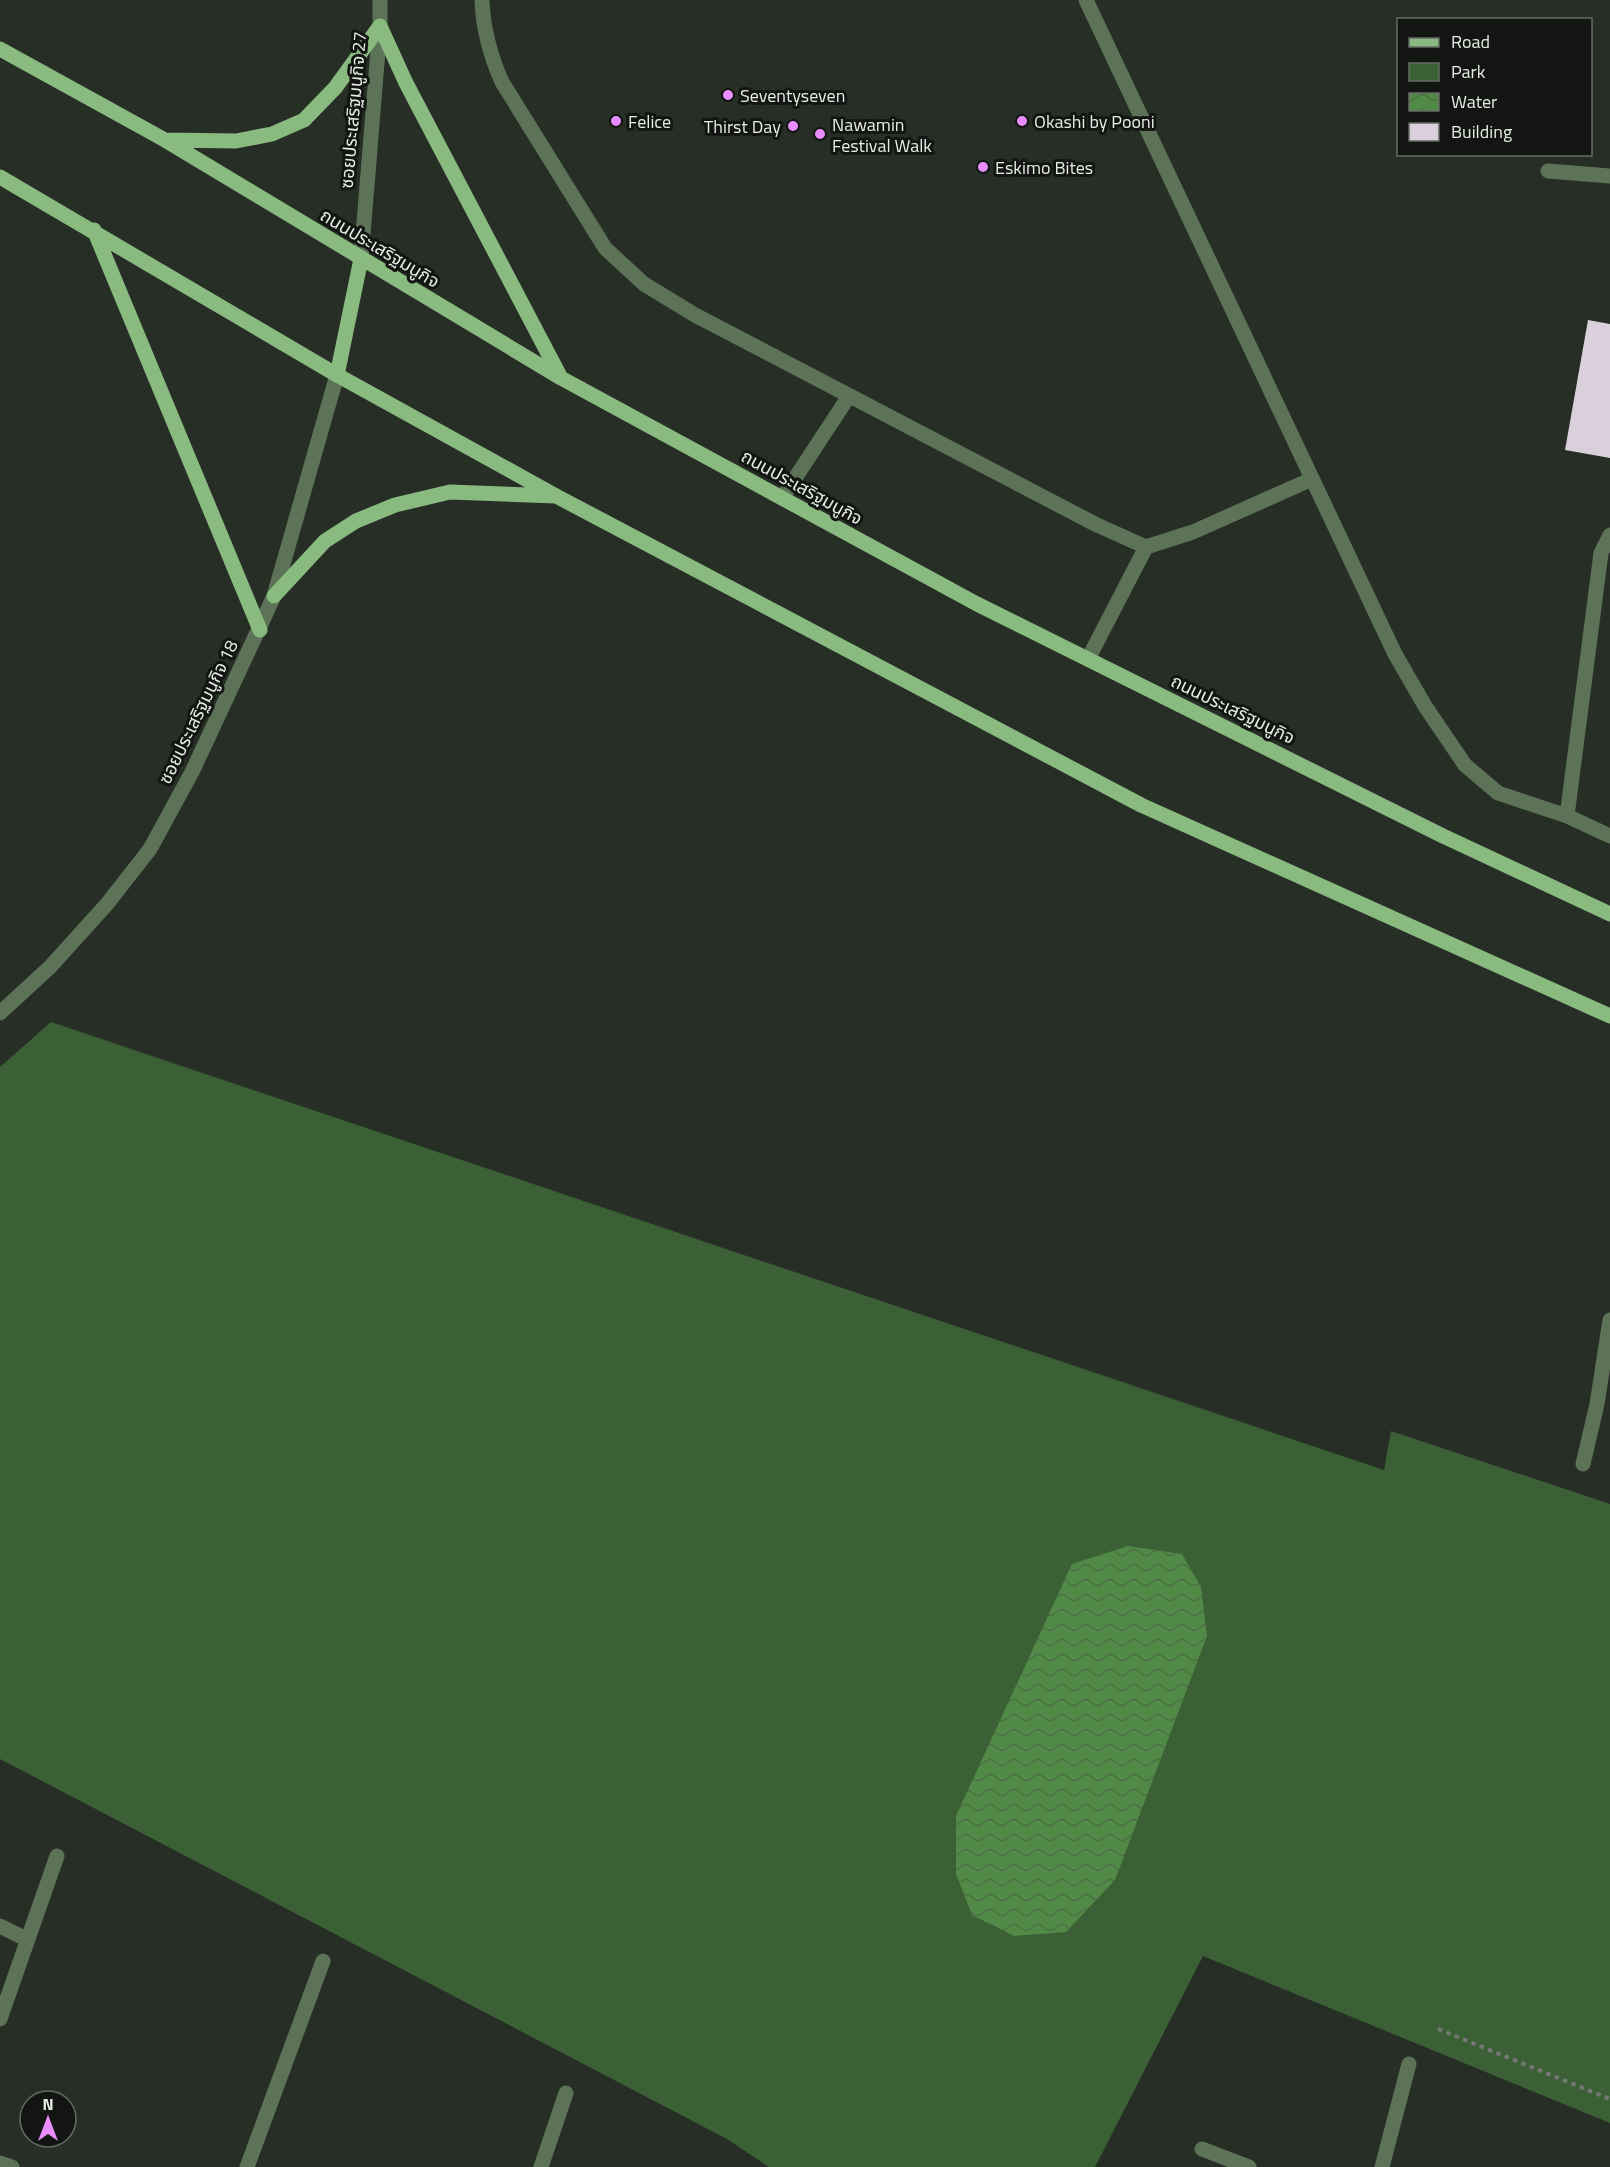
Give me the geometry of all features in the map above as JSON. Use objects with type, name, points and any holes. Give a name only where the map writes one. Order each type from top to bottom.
[{"type":"main road","points":[[165,140],[236,141],[272,134],[304,120],[335,88],[380,26],[406,83],[561,378]]},
{"type":"main road","name":"ถนนประเสริฐมนูกิจ","points":[[0,49],[165,140],[561,378],[977,604],[1443,836],[1610,914]]},
{"type":"main road","points":[[0,177],[94,230],[337,375],[558,497],[1141,805],[1610,1016]]},
{"type":"main road","points":[[94,230],[260,630]]},
{"type":"main road","points":[[337,375],[361,259]]},
{"type":"main road","points":[[274,596],[325,542],[356,521],[396,505],[450,492],[558,497]]},
{"type":"street","name":"ซอยประเสริฐมนูกิจ 27","points":[[361,259],[380,26],[380,0]]},
{"type":"street","points":[[482,0],[483,20],[490,55],[502,82],[605,248],[644,284],[694,315],[1095,524],[1146,547],[1193,532],[1312,479]]},
{"type":"street","points":[[1086,0],[1395,654],[1425,706],[1465,765],[1498,793],[1567,816],[1610,836]]},
{"type":"street","points":[[1548,171],[1610,176]]},
{"type":"street","name":"ซอยประเสริฐมนูกิจ 18","points":[[0,1013],[50,967],[107,904],[150,849],[192,772],[274,596],[337,375]]},
{"type":"street","points":[[782,498],[849,396]]},
{"type":"street","points":[[1567,816],[1601,553],[1610,535]]},
{"type":"street","points":[[1088,659],[1146,547]]},
{"type":"street","points":[[1583,1464],[1598,1404],[1610,1320]]},
{"type":"street","points":[[0,2019],[57,1856]]},
{"type":"street","points":[[0,1926],[28,1940]]},
{"type":"street","points":[[246,2167],[323,1961]]},
{"type":"street","points":[[1382,2167],[1409,2064]]},
{"type":"street","points":[[541,2167],[566,2093]]},
{"type":"street","points":[[1202,2150],[1249,2167]]},
{"type":"street","points":[[0,2163],[12,2167]]},
{"type":"path","points":[[1438,2029],[1610,2099]]},
{"type":"green space","points":[[51,1022],[1384,1470],[1391,1431],[1610,1504],[1610,2123],[1203,1956],[1095,2167],[769,2167],[727,2139],[0,1759],[0,1067]]},
{"type":"water","points":[[1128,1546],[1182,1554],[1201,1587],[1207,1636],[1115,1880],[1066,1932],[1014,1936],[972,1915],[956,1874],[956,1816],[1072,1564]]},
{"type":"building","points":[[1588,320],[1610,324],[1610,458],[1565,450]]},
{"type":"place","name":"Seventyseven","points":[[728,95]]},
{"type":"place","name":"Felice","points":[[616,121]]},
{"type":"place","name":"Okashi by Pooni","points":[[1022,121]]},
{"type":"place","name":"Thirst Day","points":[[793,126]]},
{"type":"place","name":"Nawamin Festival Walk","points":[[820,134]]},
{"type":"place","name":"Eskimo Bites","points":[[983,167]]}]
